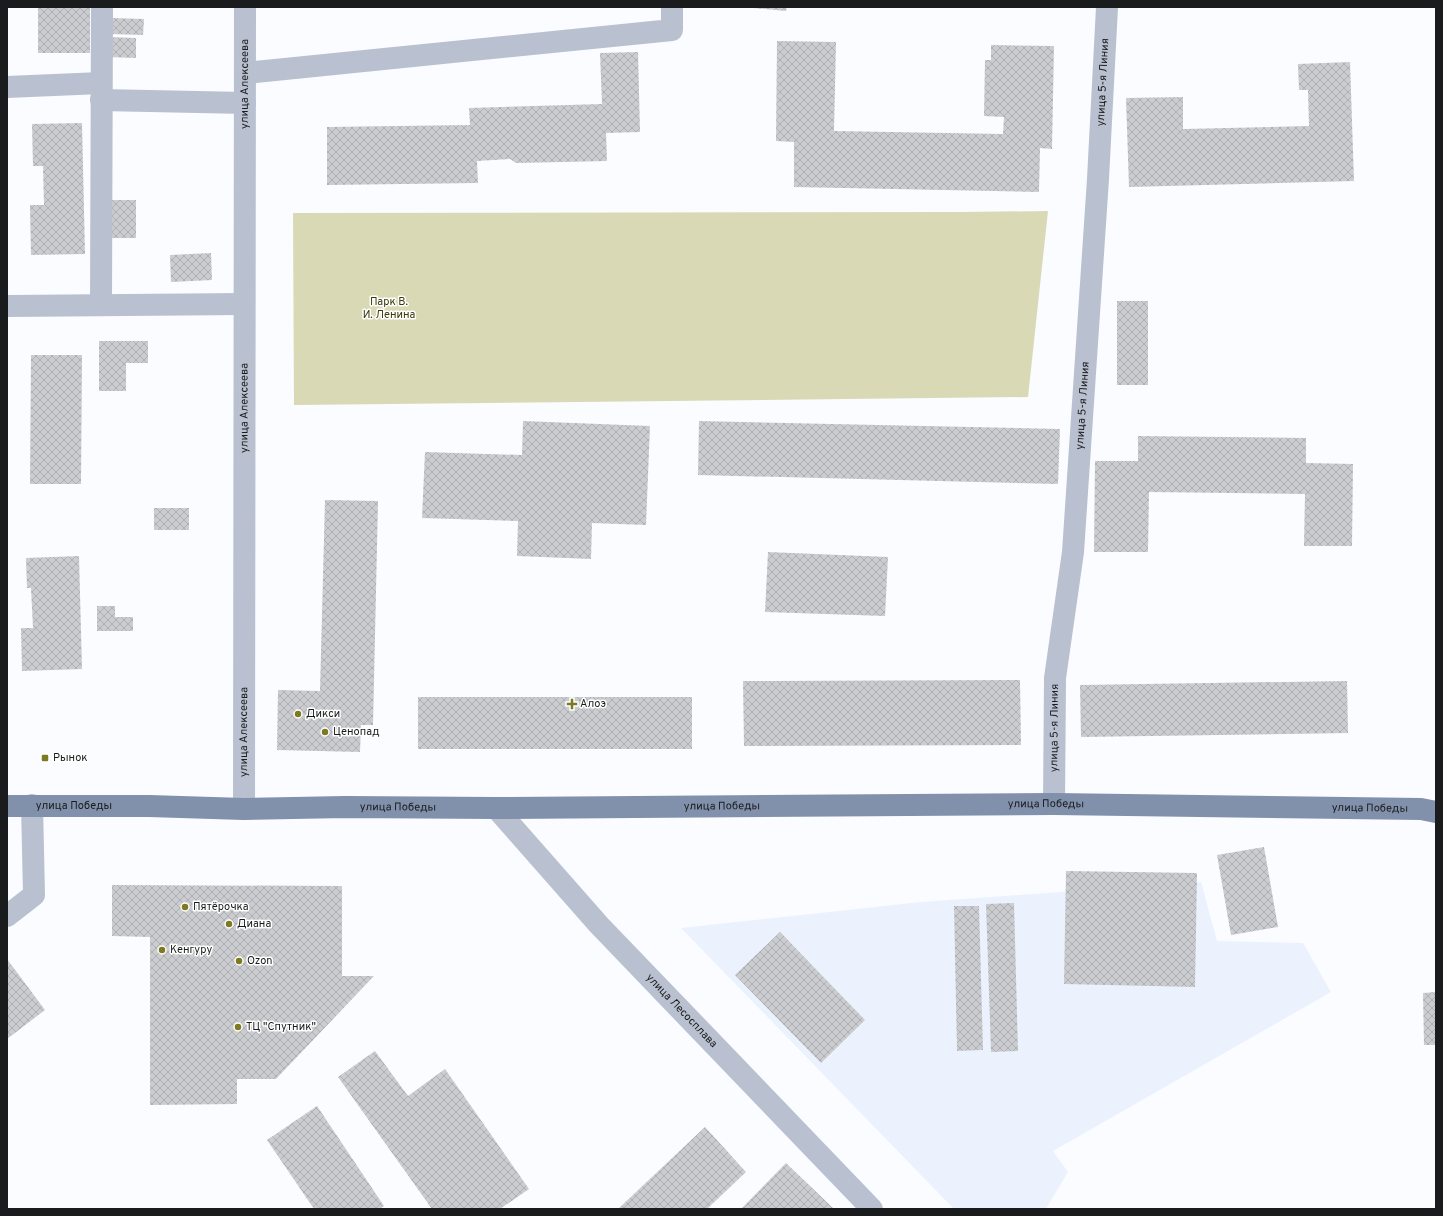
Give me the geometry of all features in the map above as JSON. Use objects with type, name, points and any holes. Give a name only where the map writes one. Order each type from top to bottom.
[{"type":"main road","name":"улица Победы","points":[[7,806],[496,808],[1054,804],[1421,809],[1436,812]]},
{"type":"street","points":[[101,304],[102,7]]},
{"type":"street","name":"улица Алексеева","points":[[244,808],[245,7]]},
{"type":"street","points":[[245,72],[672,30],[672,7]]},
{"type":"street","name":"улица 5-я Линия","points":[[1054,804],[1055,678],[1073,552],[1098,179],[1107,7]]},
{"type":"street","points":[[7,87],[101,92],[244,103]]},
{"type":"street","points":[[7,306],[101,304],[244,304]]},
{"type":"street","points":[[7,916],[34,896],[32,805]]},
{"type":"street","name":"улица Лесосплава","points":[[496,808],[599,925],[872,1209]]},
{"type":"shaded area","points":[[1201,882],[1217,941],[1303,943],[1331,992],[1053,1151],[1068,1172],[1046,1209],[954,1209],[681,928],[921,902]]},
{"type":"green space","name":"Парк В. И. Ленина","points":[[1048,211],[1028,397],[294,405],[293,213]]},
{"type":"building","points":[[38,7],[90,7],[90,53],[38,53]]},
{"type":"building","points":[[753,7],[787,7],[786,11]]},
{"type":"building","points":[[111,18],[144,19],[143,35],[111,34]]},
{"type":"building","points":[[107,37],[136,38],[136,58],[107,57]]},
{"type":"building","points":[[777,41],[836,42],[834,131],[1003,134],[1004,117],[984,116],[985,60],[991,60],[991,45],[1054,46],[1052,149],[1040,148],[1039,192],[794,187],[794,142],[776,141]]},
{"type":"building","points":[[638,52],[640,132],[606,133],[607,161],[516,163],[510,159],[477,161],[478,183],[327,185],[327,127],[470,125],[469,108],[602,104],[600,53]]},
{"type":"building","points":[[1350,62],[1354,181],[1129,187],[1126,98],[1183,97],[1183,129],[1309,126],[1308,90],[1299,90],[1298,64]]},
{"type":"building","points":[[82,123],[85,254],[31,255],[30,205],[44,205],[43,166],[33,166],[32,124]]},
{"type":"building","points":[[105,200],[136,200],[136,238],[104,238]]},
{"type":"building","points":[[211,253],[212,280],[171,282],[170,255]]},
{"type":"building","points":[[1117,301],[1148,301],[1148,385],[1117,385]]},
{"type":"building","points":[[99,341],[148,341],[148,363],[126,363],[126,391],[99,391]]},
{"type":"building","points":[[31,355],[82,355],[81,484],[30,484]]},
{"type":"building","points":[[523,421],[650,426],[646,525],[592,523],[591,559],[517,556],[518,521],[422,518],[425,452],[522,455]]},
{"type":"building","points":[[699,421],[1060,429],[1058,484],[698,475]]},
{"type":"building","points":[[1138,436],[1306,438],[1306,463],[1353,464],[1352,546],[1304,546],[1305,494],[1149,492],[1148,552],[1094,552],[1095,461],[1138,461]]},
{"type":"building","points":[[325,500],[378,501],[373,725],[361,725],[360,752],[277,750],[278,690],[320,691]]},
{"type":"building","points":[[154,508],[189,508],[189,530],[154,530]]},
{"type":"building","points":[[768,552],[888,557],[885,616],[765,612]]},
{"type":"building","points":[[79,556],[82,669],[22,671],[21,628],[33,628],[31,588],[27,588],[26,558]]},
{"type":"building","points":[[97,606],[115,606],[115,617],[133,617],[133,631],[97,631]]},
{"type":"building","points":[[1020,680],[1021,745],[744,746],[743,681]]},
{"type":"building","points":[[1347,681],[1348,733],[1081,737],[1080,685]]},
{"type":"building","points":[[418,697],[692,697],[692,749],[418,749]]},
{"type":"building","points":[[1264,847],[1278,927],[1231,935],[1217,855]]},
{"type":"building","points":[[1066,871],[1197,873],[1195,987],[1064,984]]},
{"type":"building","name":"ТЦ \"Спутник\"","points":[[112,885],[342,886],[342,976],[374,976],[276,1079],[237,1079],[237,1104],[150,1105],[150,937],[112,936]]},
{"type":"building","points":[[1014,903],[1018,1051],[991,1052],[986,904]]},
{"type":"building","points":[[954,906],[979,906],[983,1050],[957,1051]]},
{"type":"building","points":[[780,932],[865,1020],[821,1063],[735,975]]},
{"type":"building","points":[[7,959],[45,1010],[7,1039]]},
{"type":"building","points":[[1436,992],[1436,1045],[1424,1045],[1423,993]]},
{"type":"building","points":[[375,1051],[408,1096],[445,1069],[529,1189],[500,1209],[432,1209],[338,1077]]},
{"type":"building","points":[[317,1106],[384,1206],[380,1209],[314,1209],[267,1140]]},
{"type":"building","points":[[705,1127],[746,1172],[707,1209],[618,1209]]},
{"type":"building","points":[[786,1163],[834,1209],[741,1209]]},
{"type":"place","name":"Алоэ","points":[[572,704]]},
{"type":"place","name":"Дикси","points":[[298,714]]},
{"type":"place","name":"Ценопад","points":[[325,732]]},
{"type":"place","name":"Рынок","points":[[45,758]]},
{"type":"place","name":"Пятёрочка","points":[[185,907]]},
{"type":"place","name":"Диана","points":[[229,924]]},
{"type":"place","name":"Кенгуру","points":[[162,950]]},
{"type":"place","name":"Ozon","points":[[239,961]]},
{"type":"place","name":"ТЦ \"Спутник\"","points":[[238,1027]]}]
